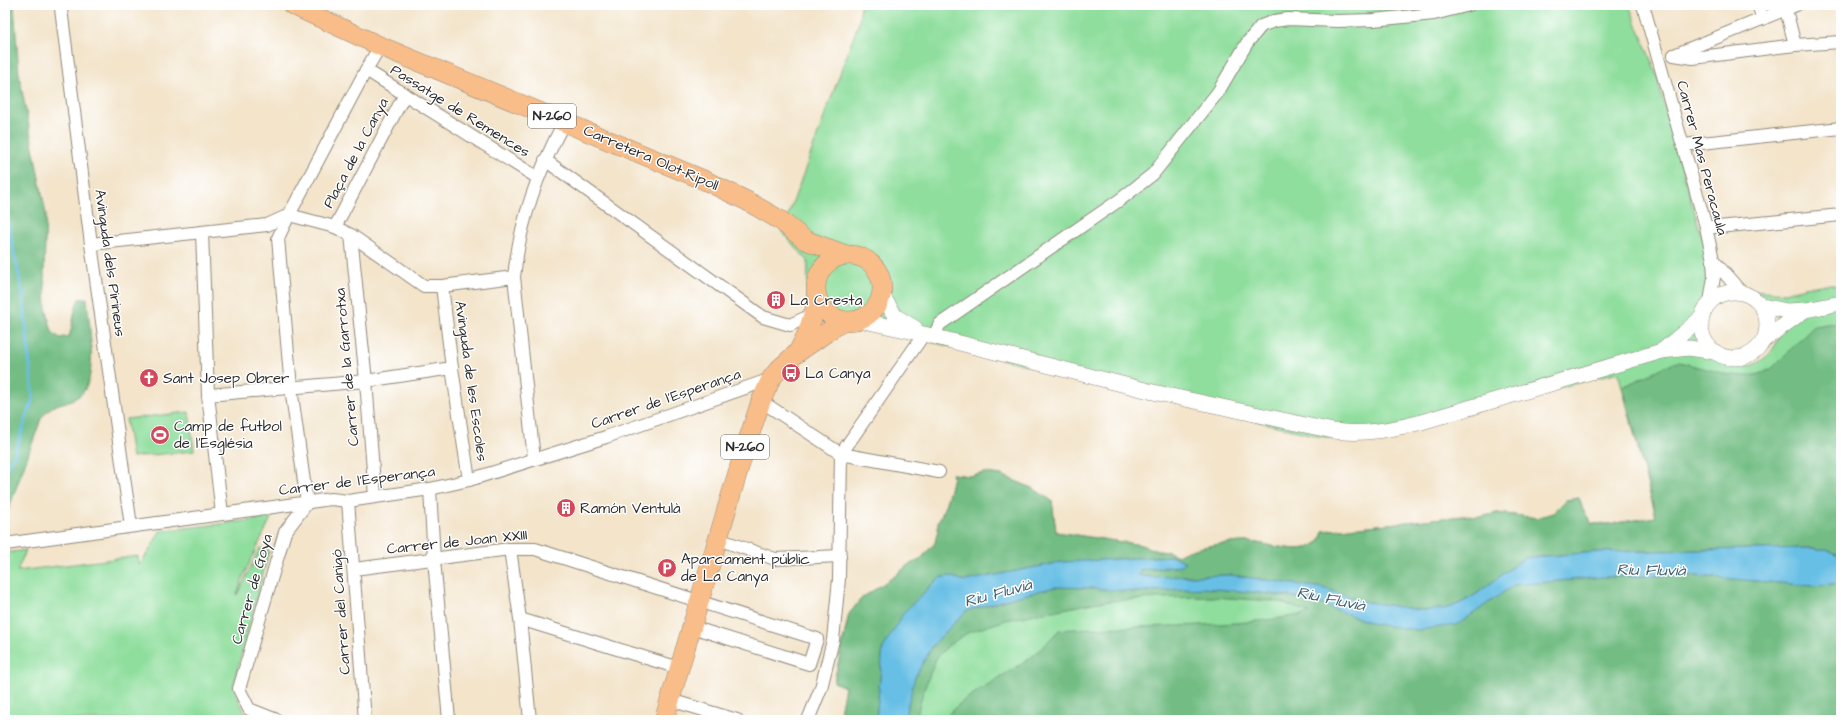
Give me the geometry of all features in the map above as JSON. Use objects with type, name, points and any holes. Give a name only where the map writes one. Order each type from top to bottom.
[{"type":"main road","name":"Carretera Olot-Ripoll","points":[[292,5],[380,46],[725,190],[780,220],[805,240],[846,255]]},
{"type":"main road","name":"Carretera Olot-Ripoll","points":[[805,240],[820,272]]},
{"type":"main road","name":"N-260","points":[[664,720],[742,458],[761,401],[771,379],[779,369],[797,354],[851,321],[874,311],[882,295],[882,282],[872,264],[860,257],[846,255]]},
{"type":"main road","points":[[820,272],[825,264],[833,259],[846,255]]},
{"type":"main road","name":"N-260","points":[[797,354],[807,334],[816,305],[816,283],[820,272]]},
{"type":"main road","points":[[816,305],[831,316],[851,321]]},
{"type":"street","name":"Avinguda dels Pirineus","points":[[63,5],[61,8],[91,244],[130,526]]},
{"type":"street","points":[[808,720],[821,688],[833,640],[840,556],[841,454],[929,336],[940,324],[1121,199],[1152,174],[1218,92],[1247,43],[1261,26],[1274,21],[1288,19],[1337,21],[1373,20],[1434,14],[1469,5]]},
{"type":"street","name":"Carrer Mas Peracaula","points":[[1644,5],[1706,227],[1713,260],[1714,277],[1710,302]]},
{"type":"street","points":[[1758,5],[1763,19]]},
{"type":"street","points":[[1660,64],[1674,55],[1791,8],[1795,45]]},
{"type":"street","points":[[1674,55],[1693,58],[1795,45],[1841,42]]},
{"type":"street","points":[[307,503],[291,388],[278,238],[380,46]]},
{"type":"street","name":"Passatge de Remences","points":[[366,70],[538,178]]},
{"type":"street","name":"Plaça de la Canya","points":[[335,227],[405,94]]},
{"type":"street","points":[[534,459],[514,277],[529,203],[545,160],[564,122]]},
{"type":"street","points":[[1683,144],[1841,128]]},
{"type":"street","points":[[545,160],[763,317],[790,325],[806,317],[816,305]]},
{"type":"street","points":[[91,244],[267,225],[289,215],[335,227],[350,235],[424,286],[442,286],[514,277]]},
{"type":"street","points":[[1706,227],[1841,215]]},
{"type":"street","points":[[202,232],[208,395],[222,514]]},
{"type":"street","name":"Carrer de la Garrotxa","points":[[350,235],[366,381],[375,496]]},
{"type":"street","points":[[1713,260],[1741,292],[1757,300],[1762,306],[1768,326],[1765,339]]},
{"type":"street","name":"Avinguda de les Escoles","points":[[442,286],[452,368],[469,480]]},
{"type":"street","points":[[1715,352],[1709,347],[1702,333],[1702,318],[1705,309],[1710,302],[1721,294],[1728,292],[1741,292]]},
{"type":"street","points":[[882,295],[895,316],[929,336]]},
{"type":"street","points":[[1762,306],[1787,311],[1806,310],[1841,303]]},
{"type":"street","points":[[851,321],[929,336],[1153,392],[1334,432],[1354,434],[1388,430],[1418,423],[1662,351],[1689,348],[1715,352],[1729,358],[1743,357],[1756,350],[1765,339],[1806,310]]},
{"type":"street","points":[[1662,351],[1702,318]]},
{"type":"street","points":[[208,395],[366,381],[452,368]]},
{"type":"street","name":"Carrer de l'Esperança","points":[[5,544],[331,499],[348,501],[430,489],[469,480],[606,436],[771,379]]},
{"type":"street","points":[[761,401],[841,454],[939,472]]},
{"type":"street","points":[[430,489],[434,560],[449,720]]},
{"type":"street","name":"Carrer del Canigó","points":[[348,501],[365,720]]},
{"type":"street","name":"Carrer de Goya","points":[[277,720],[250,709],[239,689],[285,532],[307,503]]},
{"type":"street","points":[[718,539],[775,559],[840,556]]},
{"type":"street","points":[[510,549],[520,619],[530,720]]},
{"type":"street","name":"Carrer de Joan XXIII","points":[[354,569],[434,560],[510,549],[535,549],[817,639],[833,640]]},
{"type":"street","points":[[520,619],[679,668]]},
{"type":"street","points":[[692,627],[809,664],[817,639]]},
{"type":"street","points":[[670,700],[737,720]]},
{"type":"green space","points":[[5,5],[14,5],[19,75],[46,214],[44,272],[46,308],[52,332],[60,338],[69,336],[79,299],[87,298],[91,365],[89,378],[85,389],[79,396],[50,409],[41,419],[9,508],[5,513]]},
{"type":"green space","points":[[861,5],[1629,5],[1658,78],[1660,91],[1707,255],[1716,295],[1702,316],[1700,327],[1701,337],[1705,346],[1721,361],[1733,367],[1734,365],[1742,367],[1757,363],[1764,359],[1775,346],[1780,330],[1778,319],[1773,308],[1765,297],[1754,290],[1785,293],[1804,287],[1830,284],[1841,287],[1841,720],[844,720],[840,713],[845,687],[834,682],[849,614],[862,598],[895,576],[908,565],[920,560],[935,543],[938,522],[950,490],[953,477],[952,474],[970,476],[985,473],[1001,475],[1034,489],[1052,501],[1056,532],[1141,545],[1157,551],[1169,552],[1178,556],[1192,550],[1240,542],[1302,549],[1312,546],[1319,541],[1323,531],[1463,516],[1481,517],[1497,513],[1537,518],[1553,513],[1566,500],[1579,498],[1583,510],[1592,524],[1609,524],[1656,517],[1618,372],[1378,438],[1356,440],[1318,436],[870,327],[846,329],[820,321],[807,302],[808,261],[782,232],[859,22]]},
{"type":"green space","points":[[1841,322],[1841,556],[1830,551],[1813,548],[1596,552],[1524,558],[1475,595],[1459,604],[1444,609],[1430,610],[1419,610],[1362,601],[1323,588],[1230,575],[1151,577],[1138,575],[1140,570],[1177,567],[1183,564],[1173,556],[1062,562],[965,581],[949,576],[939,578],[928,588],[883,648],[876,720],[844,720],[840,713],[845,687],[834,682],[849,614],[862,598],[895,576],[908,565],[920,560],[935,543],[938,522],[950,490],[953,477],[952,474],[970,476],[985,473],[1001,475],[1034,489],[1052,501],[1056,532],[1141,545],[1157,551],[1169,552],[1178,556],[1192,550],[1240,542],[1302,549],[1312,546],[1319,541],[1323,531],[1463,516],[1481,517],[1497,513],[1537,518],[1553,513],[1566,500],[1579,498],[1583,510],[1592,524],[1609,524],[1656,517],[1623,387],[1672,363],[1679,362],[1730,375],[1748,376],[1760,374],[1771,369],[1814,326]]},
{"type":"green space","name":"Camp de futbol de l'Església","points":[[189,412],[194,451],[132,457],[126,419]]},
{"type":"green space","points":[[271,518],[243,577],[237,595],[260,548],[269,551],[233,686],[246,716],[259,720],[5,720],[5,553],[26,550],[17,571],[138,556],[139,565],[160,531]]},
{"type":"green space","points":[[1686,575],[1814,586],[1841,583],[1841,720],[944,720],[970,696],[1030,658],[1059,630],[1185,626],[1248,622],[1310,613],[1284,603],[1272,601],[1213,597],[1159,598],[1099,602],[1006,620],[967,633],[949,645],[936,659],[923,692],[916,720],[904,720],[915,676],[933,645],[966,611],[1055,587],[1092,588],[1135,592],[1203,588],[1262,593],[1311,600],[1374,624],[1491,600],[1514,585],[1603,577]]},
{"type":"water","name":"Riu Fluvià","points":[[1813,548],[1830,551],[1841,556],[1841,583],[1814,586],[1686,575],[1603,577],[1514,585],[1457,625],[1417,630],[1374,624],[1305,598],[1203,588],[1135,592],[1092,588],[1055,587],[966,611],[933,645],[915,677],[904,720],[876,720],[883,648],[904,612],[939,578],[949,576],[965,581],[1062,562],[1173,556],[1185,562],[1180,566],[1140,570],[1138,575],[1151,577],[1230,575],[1323,588],[1362,601],[1419,610],[1430,610],[1444,609],[1459,604],[1475,595],[1524,558],[1596,552]]},
{"type":"waterway","points":[[5,209],[23,295],[33,398],[14,456],[5,470]]},
{"type":"place","name":"La Cresta","points":[[776,300]]},
{"type":"place","name":"La Canya","points":[[791,373]]},
{"type":"place","name":"Sant Josep Obrer","points":[[149,378]]},
{"type":"place","name":"Camp de futbol de l'Església","points":[[160,435]]},
{"type":"place","name":"Ramón Ventulà","points":[[566,508]]},
{"type":"place","name":"Aparcament públic de La Canya","points":[[667,568]]}]
